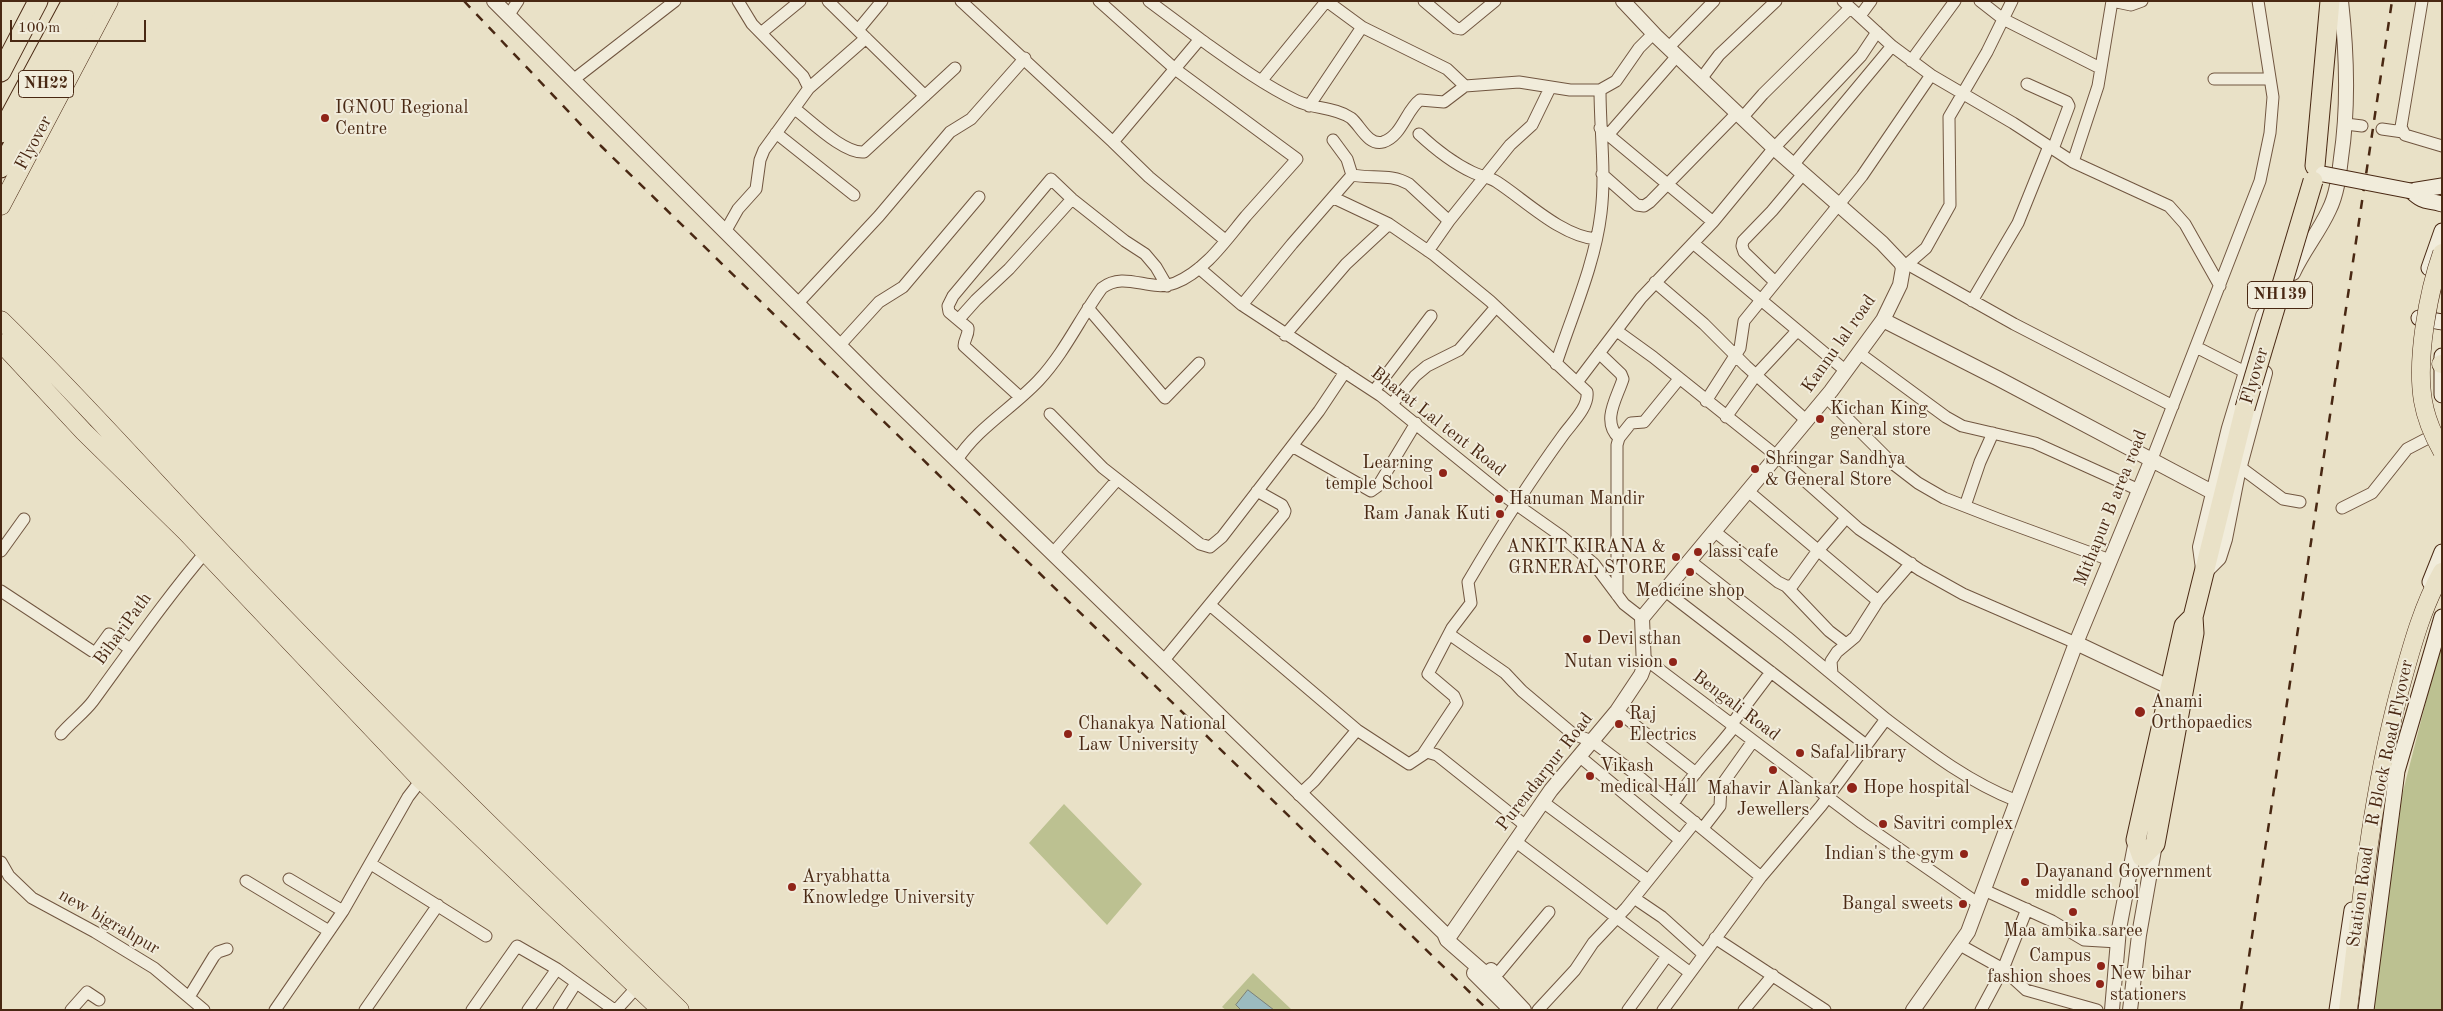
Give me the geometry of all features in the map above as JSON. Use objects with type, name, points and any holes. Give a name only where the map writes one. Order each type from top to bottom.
[{"type":"highway","name":"NH22","points":[[1,51],[28,1]]},
{"type":"highway","name":"NH22","points":[[1,72],[38,1]]},
{"type":"highway","name":"Flyover","points":[[1,133],[72,1]]},
{"type":"highway","name":"Flyover","points":[[1,168],[90,1]]},
{"type":"highway","name":"Flyover","points":[[2204,573],[2245,408],[2317,173],[2330,1]]},
{"type":"highway","name":"NH139","points":[[2139,849],[2154,799],[2176,690],[2194,633],[2193,617],[2204,573]]},
{"type":"highway","name":"NH139","points":[[2154,799],[2155,844]]},
{"type":"highway","points":[[2139,849],[2155,844]]},
{"type":"main road","name":"Flyover","points":[[1,206],[109,1]]},
{"type":"main road","points":[[2317,173],[2411,190],[2442,186]]},
{"type":"main road","points":[[2411,190],[2431,204],[2442,204]]},
{"type":"main road","points":[[2436,432],[2423,424],[2416,394],[2416,336],[2428,271],[2442,231]]},
{"type":"main road","points":[[2442,253],[2430,298],[2422,379],[2422,400],[2426,417],[2442,451]]},
{"type":"main road","points":[[2442,288],[2434,341],[2431,378],[2436,432],[2442,463]]},
{"type":"main road","points":[[2419,318],[2442,322]]},
{"type":"main road","points":[[1,320],[48,366],[209,548],[421,780],[456,802]]},
{"type":"main road","points":[[1,343],[84,432],[209,548],[456,802],[568,911],[673,1009]]},
{"type":"main road","points":[[2441,362],[2442,395]]},
{"type":"main road","points":[[2337,1010],[2365,818],[2381,733],[2414,619],[2442,552]]},
{"type":"main road","name":"R Block Road Flyover","points":[[2348,1010],[2375,794],[2394,711],[2419,623],[2442,572]]},
{"type":"main road","name":"R Block Road Flyover","points":[[2360,1010],[2387,796],[2407,705],[2430,626],[2442,596]]},
{"type":"main road","name":"Station Road","points":[[2366,1010],[2397,771],[2442,617]]},
{"type":"main road","points":[[568,911],[636,987],[673,1009]]},
{"type":"street","points":[[494,1],[839,346],[1164,660],[1299,795],[1478,963],[1487,976],[1496,975],[1549,912]]},
{"type":"street","points":[[508,16],[518,1]]},
{"type":"street","points":[[573,80],[675,1]]},
{"type":"street","points":[[738,1],[760,33],[803,76],[809,88]]},
{"type":"street","points":[[760,33],[800,1]]},
{"type":"street","points":[[828,1],[925,96]]},
{"type":"street","points":[[725,232],[738,209],[756,189],[760,160],[776,133],[809,88],[862,34],[882,1]]},
{"type":"street","points":[[961,1],[1025,58],[1055,90],[1149,177],[1225,240]]},
{"type":"street","points":[[956,460],[969,444],[1020,397],[1058,358],[1102,288],[1115,280],[1167,286],[1177,283],[1199,268],[1297,159],[1175,69],[1098,1]]},
{"type":"street","points":[[1149,1],[1200,39],[1262,80],[1309,106],[1352,118],[1371,140],[1384,142],[1406,121],[1420,100],[1444,102],[1465,86],[1519,82],[1550,88],[1585,91],[1600,90],[1616,81],[1639,48],[1654,34]]},
{"type":"street","points":[[1424,1],[1456,28],[1461,29],[1494,1]]},
{"type":"street","points":[[1604,132],[1714,1]]},
{"type":"street","points":[[1701,79],[1719,55],[1776,1]]},
{"type":"street","points":[[1860,16],[1871,1]]},
{"type":"street","points":[[1911,61],[1955,1]]},
{"type":"street","points":[[1980,1],[2003,19],[2100,68]]},
{"type":"street","points":[[1906,267],[1926,248],[1950,204],[1951,179],[1948,123],[1951,110],[1962,94],[2012,1]]},
{"type":"street","points":[[2073,162],[2098,86],[2112,1],[2130,6],[2142,1]]},
{"type":"street","name":"Mithapur B area road","points":[[1913,1010],[1960,945],[1979,904],[2076,643],[2152,459],[2260,181],[2270,133],[2272,97],[2258,1]]},
{"type":"street","points":[[2204,573],[2219,558],[2226,539],[2240,467],[2289,281],[2302,253],[2329,210],[2338,180],[2346,124],[2347,54],[2341,1]]},
{"type":"street","points":[[2422,1],[2402,118],[2403,132],[2405,136],[2442,146]]},
{"type":"street","points":[[1625,2],[1654,34],[1774,148],[1882,243],[1906,267],[2173,406]]},
{"type":"street","points":[[1262,80],[1324,4],[1332,3],[1362,27],[1447,69],[1465,86]]},
{"type":"street","points":[[1602,174],[1637,205],[1644,206],[1650,202],[1763,94],[1846,4],[1892,46],[1931,75],[2073,162],[2160,201],[2177,213],[2186,224],[2220,286]]},
{"type":"street","points":[[1309,106],[1362,27]]},
{"type":"street","points":[[1578,381],[1655,282],[1713,222],[1774,148],[1861,56],[1872,43],[1877,32]]},
{"type":"street","points":[[1113,142],[1200,39]]},
{"type":"street","points":[[1775,282],[1744,252],[1743,241],[1772,211],[1798,170],[1892,46]]},
{"type":"street","points":[[797,304],[879,216],[950,132],[971,119],[1025,58]]},
{"type":"street","points":[[795,109],[844,146],[858,152],[864,152],[955,68]]},
{"type":"street","points":[[1706,401],[1740,348],[1744,321],[1837,204],[1862,176],[1931,75]]},
{"type":"street","points":[[2214,79],[2270,79]]},
{"type":"street","points":[[1972,301],[2005,248],[2018,223],[2069,106],[2067,102],[2027,84]]},
{"type":"street","points":[[1428,250],[1448,221],[1510,145],[1532,125],[1550,88]]},
{"type":"street","points":[[1556,364],[1596,239],[1602,208],[1604,132],[1600,90]]},
{"type":"street","points":[[2346,124],[2362,126]]},
{"type":"street","points":[[2382,129],[2403,132]]},
{"type":"street","points":[[1604,132],[1713,222]]},
{"type":"street","points":[[776,133],[854,195]]},
{"type":"street","points":[[1419,134],[1456,163],[1499,183],[1517,198],[1577,236],[1596,239]]},
{"type":"street","points":[[1333,140],[1347,159],[1352,175]]},
{"type":"street","points":[[1352,175],[1365,178],[1386,176],[1402,180],[1410,184],[1448,221]]},
{"type":"street","points":[[1242,305],[1352,175]]},
{"type":"street","points":[[1020,397],[964,346],[964,341],[969,334],[968,328],[949,312],[949,301],[1051,179],[1072,199],[1125,242],[1145,254],[1156,267],[1167,286]]},
{"type":"street","points":[[839,346],[878,302],[903,287],[979,198]]},
{"type":"street","points":[[1334,198],[1389,224],[1428,250],[1496,307],[1556,364],[1578,381],[1587,392],[1587,400],[1516,504],[1468,582],[1471,603],[1449,634],[1428,674],[1454,696],[1457,703],[1423,754]]},
{"type":"street","points":[[959,319],[1009,269],[1072,199]]},
{"type":"street","points":[[1285,335],[1346,264],[1389,224]]},
{"type":"street","points":[[1693,243],[1846,371]]},
{"type":"street","name":"Kannu lal road","points":[[1642,618],[1689,560],[1778,457],[1846,371],[1883,320],[1900,285],[1906,267]]},
{"type":"street","name":"Bharat Lal tent Road","points":[[1199,268],[1242,305],[1392,404],[1516,504],[1587,557],[1630,610],[1642,618]]},
{"type":"street","points":[[2204,573],[2200,547],[2229,428],[2245,372],[2263,316],[2289,281]]},
{"type":"street","points":[[1655,282],[1704,324],[1807,421]]},
{"type":"street","points":[[1392,404],[1415,376],[1427,366],[1458,350],[1496,307]]},
{"type":"street","points":[[1088,308],[1165,398],[1199,364]]},
{"type":"street","points":[[1374,391],[1431,316]]},
{"type":"street","points":[[1883,320],[2214,492]]},
{"type":"street","points":[[1616,331],[1679,378],[1778,457],[1846,518],[1911,564],[1963,594],[2076,643],[2176,690]]},
{"type":"street","points":[[1726,417],[1756,375],[1797,331]]},
{"type":"street","points":[[2196,347],[2245,372]]},
{"type":"street","points":[[1859,352],[1955,423],[2035,443],[2139,490]]},
{"type":"street","points":[[1599,353],[1621,374],[1623,379],[1612,407],[1610,422],[1614,433],[1620,438]]},
{"type":"street","points":[[1050,414],[1117,480],[1205,547],[1210,547],[1218,541],[1292,446],[1345,372]]},
{"type":"street","points":[[1617,595],[1616,453],[1620,438],[1632,423],[1644,422],[1648,419],[1679,378]]},
{"type":"street","points":[[1826,397],[1900,471],[1944,498],[2110,560]]},
{"type":"street","points":[[1292,446],[1371,491],[1378,486],[1416,423]]},
{"type":"street","points":[[2342,508],[2372,493],[2408,449],[2436,432]]},
{"type":"street","points":[[1965,506],[1993,433]]},
{"type":"street","points":[[2240,467],[2283,499],[2300,502]]},
{"type":"street","points":[[1053,553],[1117,480]]},
{"type":"street","points":[[1164,660],[1284,514],[1285,511],[1282,505],[1257,491]]},
{"type":"street","points":[[1749,492],[1878,600]]},
{"type":"street","points":[[1786,586],[1792,586],[1846,518]]},
{"type":"street","points":[[1,550],[24,519]]},
{"type":"street","points":[[1714,531],[1786,586],[1824,626],[1846,644]]},
{"type":"street","name":"BihariPath","points":[[61,734],[76,717],[88,708],[167,599],[209,548]]},
{"type":"street","points":[[1689,560],[1942,762],[1986,788],[2017,801]]},
{"type":"street","points":[[1832,674],[1831,662],[1837,652],[1859,631],[1878,600],[1911,564]]},
{"type":"street","points":[[1664,590],[1866,745]]},
{"type":"street","points":[[1,591],[92,651],[96,652],[99,650],[109,634],[130,648]]},
{"type":"street","points":[[1210,605],[1357,730],[1409,764],[1427,752],[1437,755],[1526,826]]},
{"type":"street","name":"Purendarpur Road","points":[[1448,935],[1543,802],[1618,711],[1641,675],[1644,658],[1642,618]]},
{"type":"street","points":[[1449,634],[1505,673],[1522,691],[1573,734],[1592,742],[1673,804],[1761,877]]},
{"type":"street","name":"Bengali Road","points":[[1644,658],[1868,828],[1979,904]]},
{"type":"street","points":[[1673,804],[1733,726],[1771,672]]},
{"type":"street","points":[[1618,711],[1696,773]]},
{"type":"street","points":[[1662,1010],[1688,972],[1761,877],[1828,796],[1886,719]]},
{"type":"street","points":[[1299,795],[1314,781],[1357,730]]},
{"type":"street","points":[[1496,975],[1537,1010],[1574,970],[1593,943],[1634,898],[1680,840],[1720,806],[1720,786],[1753,741]]},
{"type":"street","points":[[1579,756],[1680,840]]},
{"type":"street","points":[[275,1010],[343,911],[408,797],[421,780]]},
{"type":"street","points":[[1543,802],[1648,880]]},
{"type":"street","points":[[1515,841],[1688,972]]},
{"type":"street","points":[[2130,1010],[2139,935],[2155,844]]},
{"type":"street","points":[[2112,1010],[2118,942],[2139,849]]},
{"type":"street","name":"new bigrahpur","points":[[1,862],[9,876],[32,898],[147,964],[204,1010]]},
{"type":"street","points":[[371,864],[486,936]]},
{"type":"street","points":[[289,878],[343,911]]},
{"type":"street","points":[[246,882],[329,931]]},
{"type":"street","points":[[1984,890],[2027,908],[2084,940],[2118,942]]},
{"type":"street","points":[[1634,898],[1662,917],[1703,954]]},
{"type":"street","points":[[365,1010],[438,905]]},
{"type":"street","points":[[1981,1010],[2003,969],[2027,908]]},
{"type":"street","points":[[1715,938],[1825,1010]]},
{"type":"street","points":[[1960,945],[2003,969],[2026,990],[2097,1010]]},
{"type":"street","points":[[472,1010],[517,946],[557,969],[613,1009],[618,1008],[636,987]]},
{"type":"street","points":[[189,996],[214,956],[218,952],[227,949]]},
{"type":"street","points":[[1628,1010],[1667,956]]},
{"type":"street","points":[[1478,963],[1468,966],[1511,1010]]},
{"type":"street","points":[[528,1010],[557,969]]},
{"type":"street","points":[[1496,975],[1524,1010]]},
{"type":"street","points":[[1744,1010],[1773,975]]},
{"type":"street","points":[[559,1010],[576,983]]},
{"type":"street","points":[[71,1010],[87,992],[100,1000]]},
{"type":"green space","points":[[2442,639],[2442,1010],[2374,1010],[2402,795]]},
{"type":"green space","points":[[1064,804],[1142,884],[1107,925],[1029,843]]},
{"type":"green space","points":[[1253,973],[1292,1010],[1226,1010],[1222,1007]]},
{"type":"water","points":[[1248,990],[1274,1010],[1241,1010],[1236,1005]]},
{"type":"railway","points":[[464,1],[601,146],[1488,1010]]},
{"type":"railway","points":[[2241,1010],[2392,1]]},
{"type":"place","name":"IGNOU Regional Centre","points":[[325,118]]},
{"type":"place","name":"Kichan King general store","points":[[1820,419]]},
{"type":"place","name":"Shringar Sandhya & General Store","points":[[1755,469]]},
{"type":"place","name":"Learning temple School","points":[[1443,473]]},
{"type":"place","name":"Hanuman Mandir","points":[[1499,499]]},
{"type":"place","name":"Ram Janak Kuti","points":[[1500,514]]},
{"type":"place","name":"lassi cafe","points":[[1698,552]]},
{"type":"place","name":"ANKIT KIRANA & GRNERAL STORE","points":[[1676,557]]},
{"type":"place","name":"Medicine shop","points":[[1690,572]]},
{"type":"place","name":"Devi sthan","points":[[1587,639]]},
{"type":"place","name":"Nutan vision","points":[[1673,662]]},
{"type":"place","name":"Anami Orthopaedics","points":[[2140,712]]},
{"type":"place","name":"Raj Electrics","points":[[1619,724]]},
{"type":"place","name":"Chanakya National Law University","points":[[1068,734]]},
{"type":"place","name":"Safal library","points":[[1800,753]]},
{"type":"place","name":"Mahavir Alankar Jewellers","points":[[1773,770]]},
{"type":"place","name":"Vikash medical Hall","points":[[1590,776]]},
{"type":"place","name":"Hope hospital","points":[[1852,788]]},
{"type":"place","name":"Savitri complex","points":[[1883,824]]},
{"type":"place","name":"Indian's the gym","points":[[1964,854]]},
{"type":"place","name":"Dayanand Government middle school","points":[[2025,882]]},
{"type":"place","name":"Aryabhatta Knowledge University","points":[[792,887]]},
{"type":"place","name":"Bangal sweets","points":[[1963,904]]},
{"type":"place","name":"Maa ambika saree","points":[[2073,912]]},
{"type":"place","name":"Campus fashion shoes","points":[[2101,966]]},
{"type":"place","name":"New bihar stationers","points":[[2100,984]]}]
